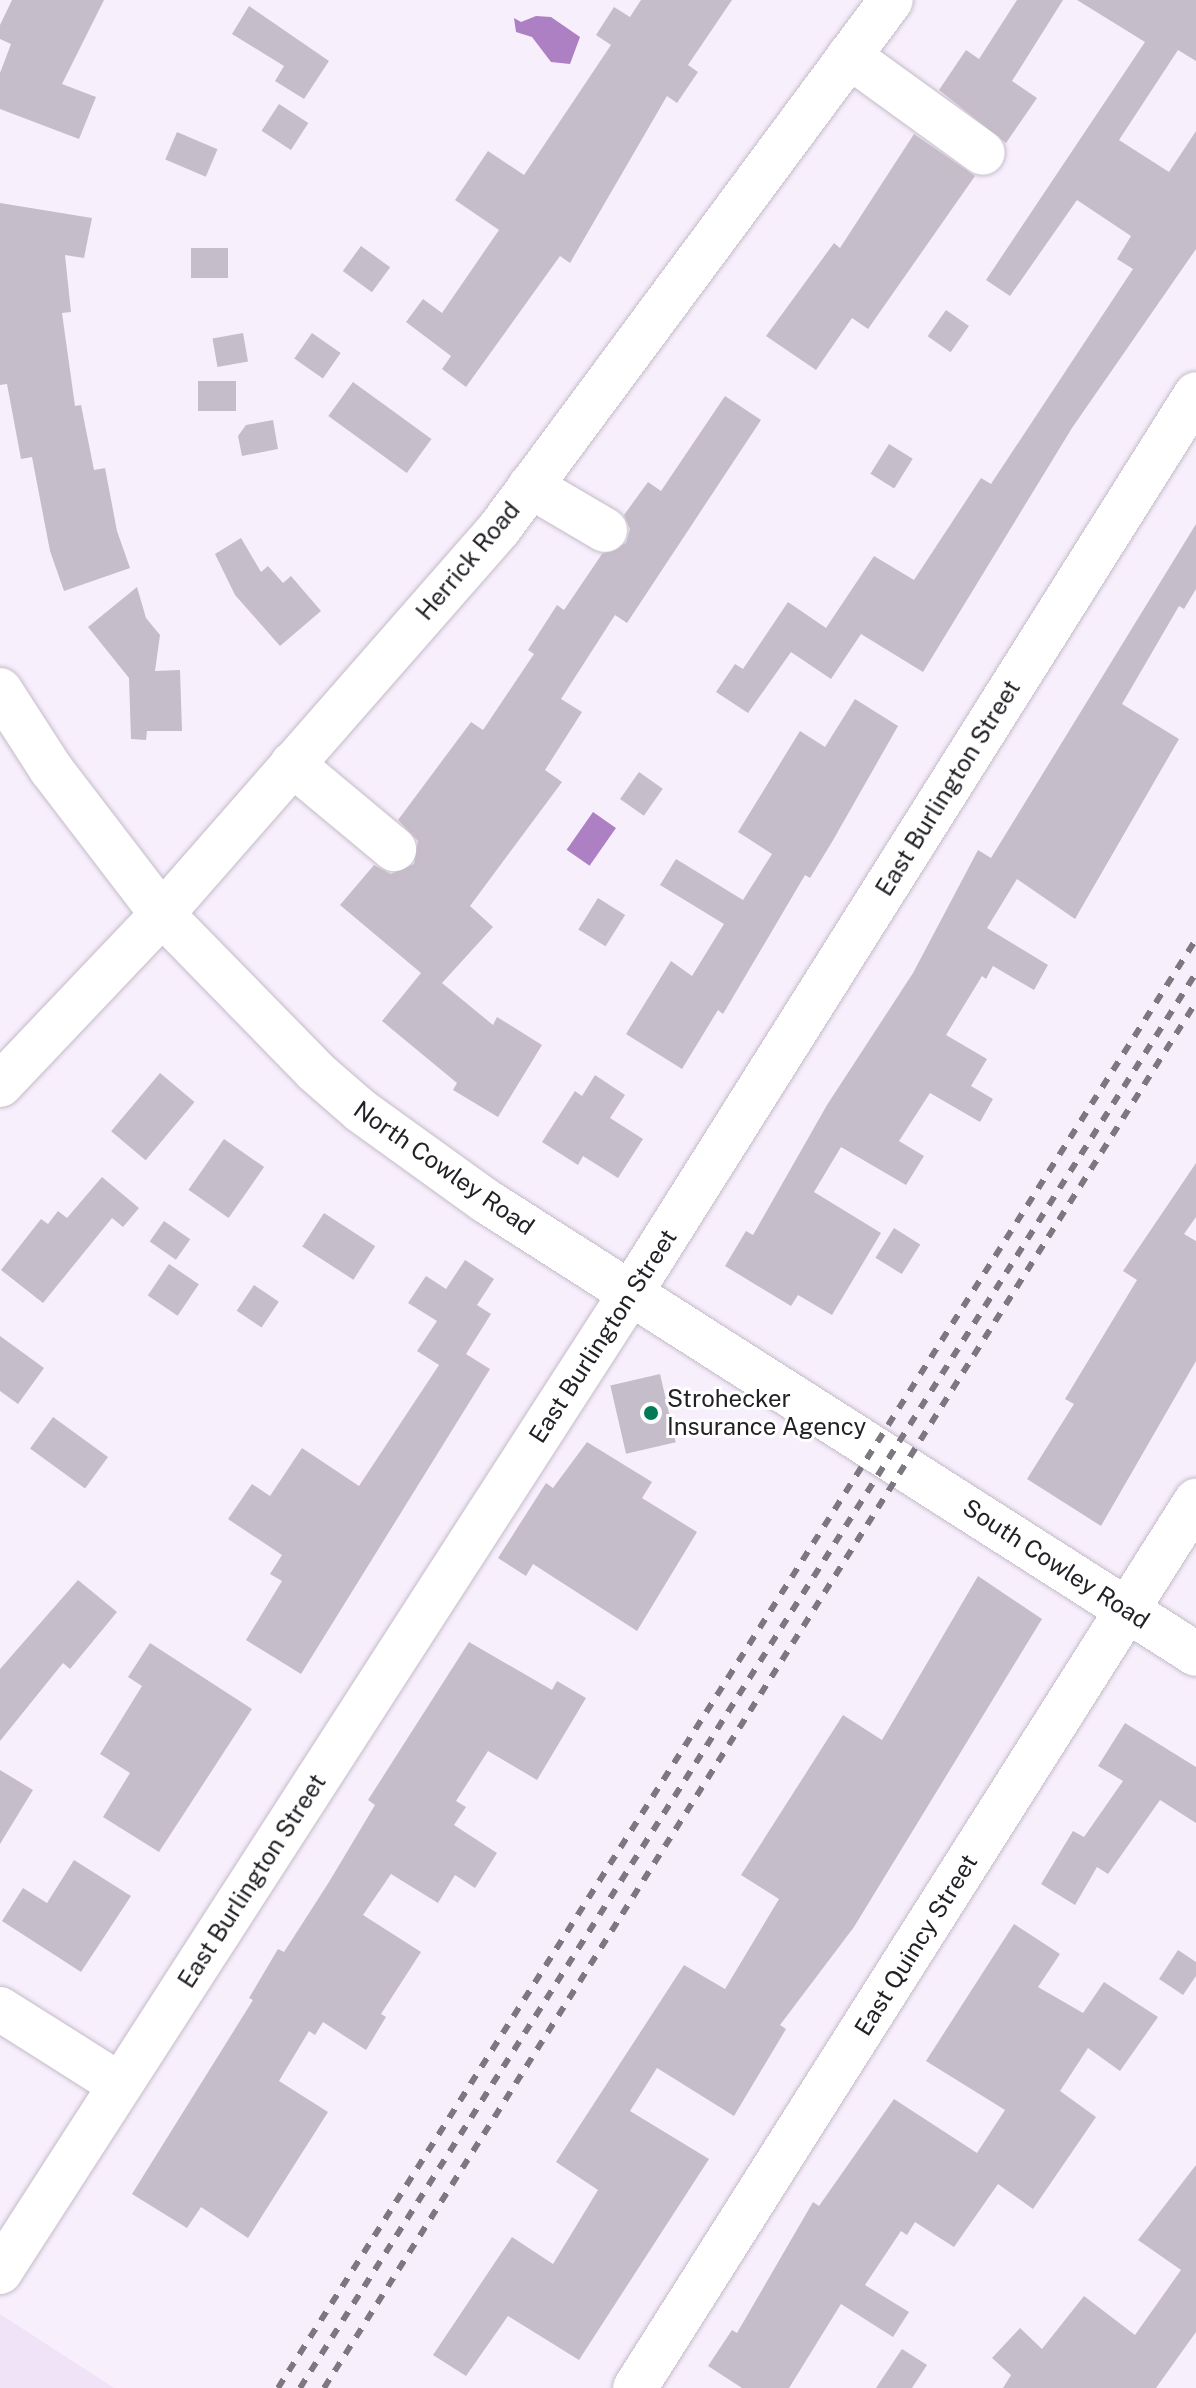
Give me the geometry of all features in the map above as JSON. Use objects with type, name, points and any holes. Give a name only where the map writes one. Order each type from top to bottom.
[{"type":"street","name":"Herrick Road","points":[[0,1085],[162,914],[530,486],[891,0]]},
{"type":"street","points":[[849,56],[983,153]]},
{"type":"street","name":"East Burlington Street","points":[[6,2249],[120,2085],[630,1294],[1196,394]]},
{"type":"street","points":[[530,486],[605,530]]},
{"type":"street","name":"North Cowley Road","points":[[0,690],[51,769],[162,914],[315,1071],[361,1111],[486,1201],[916,1473]]},
{"type":"street","points":[[292,764],[394,849]]},
{"type":"street","name":"South Cowley Road","points":[[916,1473],[1196,1654]]},
{"type":"street","name":"East Quincy Street","points":[[635,2388],[1196,1501]]},
{"type":"street","points":[[12,2016],[120,2085]]},
{"type":"shaded area","points":[[536,16],[551,17],[580,37],[570,64],[551,62],[532,37],[516,32],[514,18],[521,22]]},
{"type":"shaded area","points":[[593,812],[616,828],[590,866],[567,850]]},
{"type":"shaded area","points":[[0,2314],[114,2388],[0,2388]]},
{"type":"building","points":[[12,0],[104,0],[62,84],[96,97],[79,139],[0,109],[0,73],[11,44],[0,39],[0,25]]},
{"type":"building","points":[[641,0],[732,0],[688,65],[698,72],[677,103],[667,96],[570,263],[560,256],[466,387],[442,369],[451,356],[406,322],[423,299],[442,313],[499,230],[455,200],[488,151],[524,175],[611,45],[596,35],[614,7],[630,17]]},
{"type":"building","points":[[1017,0],[1063,0],[1012,81],[1037,98],[1006,143],[939,90],[966,50],[979,59]]},
{"type":"building","points":[[1077,0],[1196,0],[1196,61],[1178,50],[1119,140],[1169,172],[1196,131],[1196,249],[1072,428],[923,672],[861,634],[831,679],[791,652],[748,713],[716,692],[735,664],[743,669],[788,602],[826,628],[874,556],[914,580],[981,478],[991,484],[1133,269],[1117,259],[1131,236],[1077,200],[1010,296],[986,280],[1145,42]]},
{"type":"building","points":[[249,6],[329,61],[304,99],[275,81],[284,66],[232,34]]},
{"type":"building","points":[[279,104],[308,123],[291,150],[262,131]]},
{"type":"building","points":[[177,132],[218,149],[206,177],[165,160]]},
{"type":"building","points":[[914,134],[975,176],[868,329],[852,318],[816,370],[766,336],[834,243],[840,248]]},
{"type":"building","points":[[0,203],[92,218],[84,258],[65,255],[71,312],[62,313],[75,406],[81,405],[94,470],[105,468],[117,531],[130,568],[64,591],[50,551],[32,457],[21,459],[7,384],[0,385]]},
{"type":"building","points":[[361,246],[390,267],[372,292],[343,271]]},
{"type":"building","points":[[191,248],[228,248],[228,278],[191,278]]},
{"type":"building","points":[[946,310],[969,326],[951,352],[928,336]]},
{"type":"building","points":[[243,333],[248,362],[218,367],[212,338]]},
{"type":"building","points":[[312,333],[341,353],[323,378],[294,358]]},
{"type":"building","points":[[198,381],[236,381],[236,411],[198,411]]},
{"type":"building","points":[[353,382],[431,439],[407,473],[328,416]]},
{"type":"building","points":[[725,396],[761,420],[627,623],[615,615],[561,699],[582,712],[545,770],[562,782],[470,906],[493,927],[442,983],[493,1025],[497,1017],[542,1045],[498,1117],[453,1090],[457,1083],[382,1021],[421,973],[340,905],[374,865],[391,874],[414,864],[418,841],[398,820],[471,722],[483,730],[534,654],[528,650],[557,605],[564,610],[602,554],[626,543],[630,529],[624,515],[648,482],[661,491]]},
{"type":"building","points":[[273,420],[278,449],[242,456],[238,436],[246,425]]},
{"type":"building","points":[[889,444],[913,459],[894,489],[870,474]]},
{"type":"building","points":[[1196,524],[1196,589],[1184,609],[1179,606],[1122,704],[1179,739],[1075,919],[1017,879],[987,928],[1048,965],[1034,990],[993,966],[986,979],[982,976],[946,1035],[987,1059],[971,1086],[993,1099],[980,1122],[930,1093],[899,1141],[924,1156],[906,1185],[841,1147],[814,1192],[881,1233],[832,1315],[798,1295],[791,1306],[725,1266],[746,1231],[753,1235],[827,1105],[913,973],[978,850],[991,858]]},
{"type":"building","points":[[241,538],[261,572],[268,566],[283,583],[291,576],[321,611],[280,646],[235,595],[215,554]]},
{"type":"building","points":[[137,587],[146,618],[160,635],[155,671],[180,670],[182,731],[147,731],[146,740],[131,739],[129,678],[88,627]]},
{"type":"building","points":[[855,699],[898,726],[810,878],[805,875],[723,1014],[718,1010],[682,1069],[626,1034],[671,961],[692,976],[724,924],[660,885],[676,859],[743,900],[772,854],[738,832],[800,731],[825,747]]},
{"type":"building","points":[[639,772],[663,789],[644,816],[620,799]]},
{"type":"building","points":[[598,898],[625,915],[606,946],[578,929]]},
{"type":"building","points":[[160,1073],[194,1102],[146,1160],[111,1131]]},
{"type":"building","points":[[595,1075],[625,1095],[610,1118],[643,1139],[618,1178],[583,1156],[578,1165],[542,1142],[575,1091],[582,1096]]},
{"type":"building","points":[[224,1139],[264,1167],[229,1218],[188,1190]]},
{"type":"building","points":[[1196,1163],[1196,1217],[1184,1234],[1196,1241],[1196,1361],[1101,1526],[1027,1479],[1074,1404],[1065,1399],[1137,1280],[1123,1271]]},
{"type":"building","points":[[102,1177],[139,1208],[123,1227],[112,1218],[43,1303],[1,1270],[41,1219],[48,1224],[58,1211],[67,1218]]},
{"type":"building","points":[[324,1213],[375,1246],[353,1280],[302,1247]]},
{"type":"building","points":[[164,1221],[190,1239],[176,1260],[150,1241]]},
{"type":"building","points":[[894,1228],[920,1244],[902,1274],[875,1258]]},
{"type":"building","points":[[465,1260],[494,1279],[477,1305],[491,1314],[466,1354],[490,1369],[301,1674],[246,1640],[282,1581],[270,1574],[282,1555],[228,1519],[252,1484],[270,1496],[302,1448],[359,1486],[439,1365],[417,1351],[437,1321],[408,1303],[426,1276],[446,1289]]},
{"type":"building","points":[[169,1264],[199,1284],[178,1316],[148,1296]]},
{"type":"building","points":[[254,1285],[279,1302],[262,1327],[237,1311]]},
{"type":"building","points":[[0,1336],[44,1368],[18,1404],[0,1391]]},
{"type":"building","name":"Strohecker Insurance Agency","points":[[660,1374],[676,1442],[626,1454],[610,1385]]},
{"type":"building","points":[[53,1417],[108,1457],[85,1489],[30,1449]]},
{"type":"building","points":[[587,1442],[652,1482],[642,1498],[697,1532],[637,1631],[533,1564],[526,1576],[498,1558],[546,1483],[553,1488]]},
{"type":"building","points":[[978,1576],[1042,1619],[854,1927],[780,2025],[786,2029],[734,2116],[657,2068],[630,2111],[709,2159],[579,2360],[508,2316],[466,2376],[433,2355],[512,2237],[553,2264],[598,2190],[556,2162],[684,1965],[725,1989],[779,1899],[741,1875],[843,1715],[882,1740]]},
{"type":"building","points":[[78,1580],[117,1612],[70,1669],[63,1663],[0,1741],[0,1669]]},
{"type":"building","points":[[469,1642],[552,1690],[557,1681],[586,1698],[537,1780],[488,1751],[456,1801],[466,1807],[454,1825],[497,1853],[475,1888],[455,1875],[438,1903],[391,1874],[363,1915],[421,1952],[381,2014],[386,2017],[366,2050],[323,2022],[315,2035],[309,2031],[279,2081],[328,2112],[248,2238],[201,2207],[187,2228],[132,2194],[253,2000],[249,1998],[278,1949],[284,1952],[329,1882],[375,1805],[368,1800]]},
{"type":"building","points":[[150,1643],[252,1709],[159,1852],[103,1817],[130,1773],[100,1754],[142,1686],[128,1677]]},
{"type":"building","points":[[1125,1723],[1196,1767],[1196,1823],[1160,1800],[1108,1874],[1097,1867],[1075,1905],[1041,1884],[1073,1831],[1084,1837],[1123,1781],[1098,1766]]},
{"type":"building","points":[[0,1770],[33,1790],[0,1844]]},
{"type":"building","points":[[74,1860],[131,1896],[81,1972],[2,1921],[23,1888],[47,1903]]},
{"type":"building","points":[[1014,1924],[1060,1954],[1038,1987],[1083,2013],[1104,1982],[1158,2017],[1120,2071],[1088,2048],[1060,2091],[1096,2117],[1033,2209],[998,2184],[954,2247],[915,2222],[907,2235],[901,2231],[865,2285],[909,2312],[893,2337],[841,2304],[789,2388],[742,2388],[708,2366],[732,2330],[737,2333],[813,2202],[819,2206],[894,2099],[977,2153],[1005,2110],[926,2061]]},
{"type":"building","points":[[1178,1950],[1196,1962],[1196,1976],[1183,1995],[1159,1979]]},
{"type":"building","points":[[1196,2165],[1196,2332],[1156,2388],[1003,2388],[1011,2375],[992,2358],[1020,2328],[1042,2349],[1084,2296],[1135,2335],[1181,2270],[1138,2240]]},
{"type":"building","points":[[902,2349],[927,2365],[912,2388],[876,2388]]},
{"type":"railway","points":[[278,2388],[1196,939]]},
{"type":"railway","points":[[300,2388],[1196,973]]},
{"type":"railway","points":[[324,2388],[1196,1002]]},
{"type":"place","name":"Strohecker Insurance Agency","points":[[651,1413]]}]
